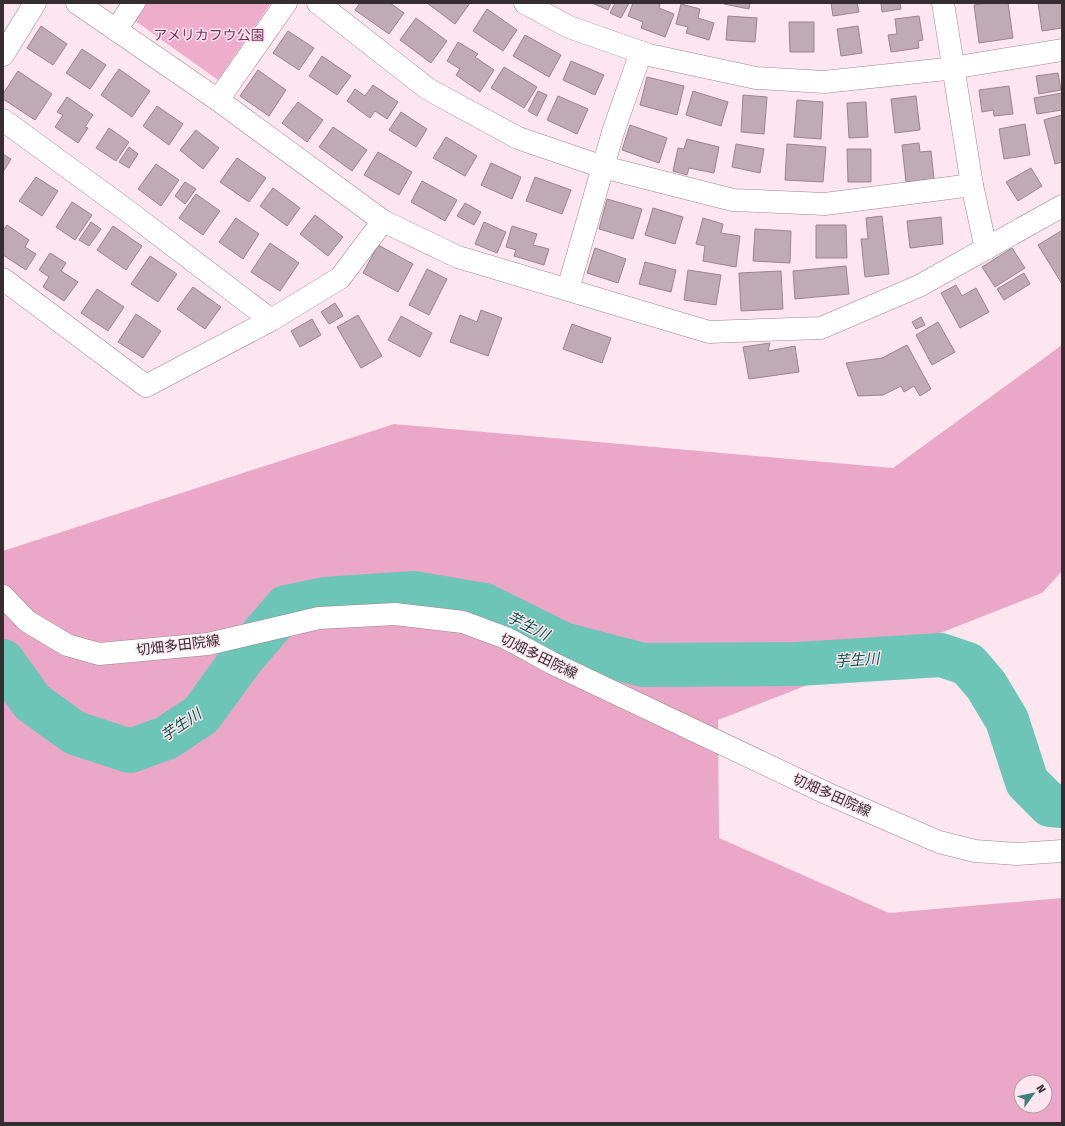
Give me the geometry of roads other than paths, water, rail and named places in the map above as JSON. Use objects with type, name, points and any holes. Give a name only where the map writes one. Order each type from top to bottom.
[{"type":"street","points":[[3,55],[35,3]]},
{"type":"street","points":[[77,3],[218,100],[383,221],[458,257],[709,332],[821,328],[919,286],[1062,206]]},
{"type":"street","points":[[116,30],[134,3]]},
{"type":"street","points":[[218,100],[286,3]]},
{"type":"street","points":[[318,3],[428,88],[518,138],[603,167],[733,200],[825,204],[972,185]]},
{"type":"street","points":[[526,3],[569,27],[641,52],[756,78],[824,82],[954,68],[1062,50]]},
{"type":"street","points":[[943,3],[972,185],[986,249]]},
{"type":"street","points":[[568,289],[613,132],[641,52]]},
{"type":"street","points":[[3,120],[129,212],[271,320]]},
{"type":"street","points":[[3,279],[146,386],[271,320],[340,278],[383,221]]},
{"type":"street","name":"切畑多田院線","points":[[3,596],[27,621],[67,645],[99,654],[208,644],[319,618],[395,614],[463,622],[506,638],[552,663],[826,794],[939,842],[975,851],[1010,854],[1062,851]]},
{"type":"waterway","name":"芋生川","points":[[3,661],[32,702],[75,733],[130,751],[166,738],[201,715],[241,660],[286,607],[325,599],[413,593],[484,605],[563,644],[643,665],[798,664],[941,655],[968,664],[986,685],[1007,720],[1027,782],[1050,805],[1062,806]]},
{"type":"park label","name":"アメリカフウ公園","points":[[209,35]]}]
